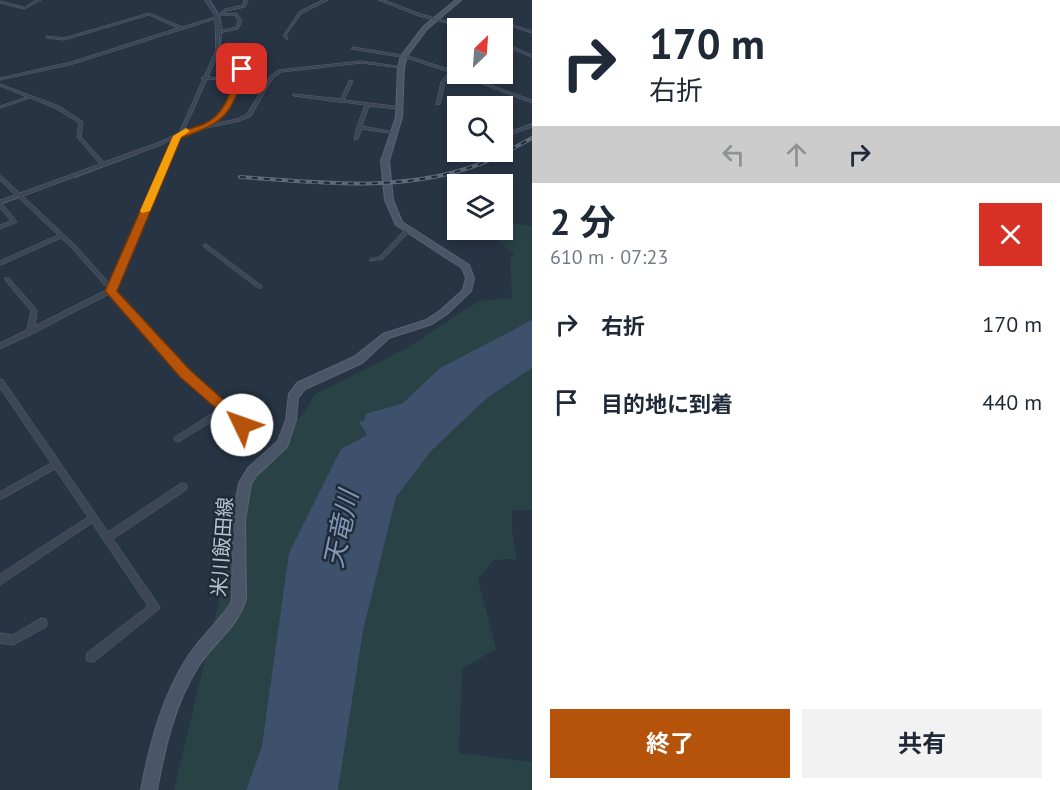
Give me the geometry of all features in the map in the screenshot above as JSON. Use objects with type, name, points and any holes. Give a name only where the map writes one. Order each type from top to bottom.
[{"type":"main road","points":[[403,62],[434,19],[459,0]]},
{"type":"main road","name":"米川飯田線","points":[[149,790],[159,736],[172,699],[194,661],[236,609],[239,599],[239,520],[245,483],[252,472],[283,444],[291,420],[293,397],[301,386],[358,360],[386,336],[429,322],[467,291],[470,278],[466,267],[399,224],[387,190],[386,161],[400,108],[403,62]]},
{"type":"street","points":[[0,2],[24,8],[39,0]]},
{"type":"street","points":[[0,346],[111,291],[203,78],[218,50],[219,16],[207,0]]},
{"type":"street","points":[[219,16],[226,10],[244,6],[246,0]]},
{"type":"street","points":[[287,38],[284,35],[300,13],[326,0]]},
{"type":"street","points":[[381,0],[447,22]]},
{"type":"street","points":[[47,37],[64,39],[149,14],[181,28]]},
{"type":"street","points":[[0,79],[72,63],[219,16],[236,15],[240,21],[237,28],[218,32]]},
{"type":"street","points":[[513,26],[532,32]]},
{"type":"street","points":[[353,48],[403,62],[447,70]]},
{"type":"street","points":[[513,48],[532,56]]},
{"type":"street","points":[[0,227],[14,222],[0,203],[178,136],[249,115],[271,77],[280,71],[362,62],[403,62]]},
{"type":"street","points":[[203,78],[222,79],[227,68],[242,69],[229,105],[210,125]]},
{"type":"street","points":[[438,104],[442,82],[447,76]]},
{"type":"street","points":[[341,102],[351,81]]},
{"type":"street","points":[[484,84],[532,102]]},
{"type":"street","points":[[0,86],[57,107],[81,123],[79,137],[103,164]]},
{"type":"street","points":[[294,95],[400,108]]},
{"type":"street","points":[[0,107],[30,97]]},
{"type":"street","points":[[356,139],[367,105]]},
{"type":"street","points":[[513,133],[532,124]]},
{"type":"street","points":[[359,127],[394,134]]},
{"type":"street","points":[[0,177],[62,236],[185,374],[242,425]]},
{"type":"street","points":[[372,260],[381,258],[408,230]]},
{"type":"street","points":[[1,263],[62,236]]},
{"type":"street","points":[[206,246],[260,287]]},
{"type":"street","points":[[7,279],[34,311],[30,332]]},
{"type":"street","points":[[0,382],[155,608],[91,657]]},
{"type":"street","points":[[178,439],[225,410]]},
{"type":"street","points":[[0,496],[56,464]]},
{"type":"street","points":[[108,538],[183,487]]},
{"type":"street","points":[[0,580],[93,518]]},
{"type":"street","points":[[0,638],[13,640],[42,623]]},
{"type":"green space","points":[[513,223],[532,227],[532,320],[440,368],[403,403],[369,415],[359,422],[367,435],[341,449],[262,746],[246,790],[174,790],[221,593],[225,504],[305,411],[314,395],[407,348],[478,301],[512,298],[510,258],[515,254],[497,240],[513,240]]},
{"type":"green space","points":[[532,368],[532,510],[512,510],[512,531],[517,559],[494,560],[478,579],[496,649],[462,669],[459,753],[532,762],[532,790],[338,790],[363,631],[396,497],[432,450],[487,398]]},
{"type":"water","name":"天竜川","points":[[532,320],[532,368],[487,398],[432,450],[396,497],[363,631],[338,790],[246,790],[262,746],[289,553],[341,449],[367,435],[359,422],[364,420],[366,414],[403,403],[440,368]]},
{"type":"waterway","points":[[210,0],[219,15]]},
{"type":"waterway","points":[[220,17],[222,30]]},
{"type":"waterway","points":[[219,51],[222,32]]},
{"type":"waterway","points":[[191,114],[199,95]]},
{"type":"waterway","points":[[75,177],[136,154]]},
{"type":"waterway","points":[[3,203],[17,198]]},
{"type":"railway","points":[[240,177],[353,184],[410,181],[474,166],[532,138]]},
{"type":"slow traffic","points":[[145,211],[178,136],[186,131]]},
{"type":"route","points":[[242,69],[229,105],[222,115],[210,125],[186,131],[178,136],[111,291],[185,374],[242,425]]}]
